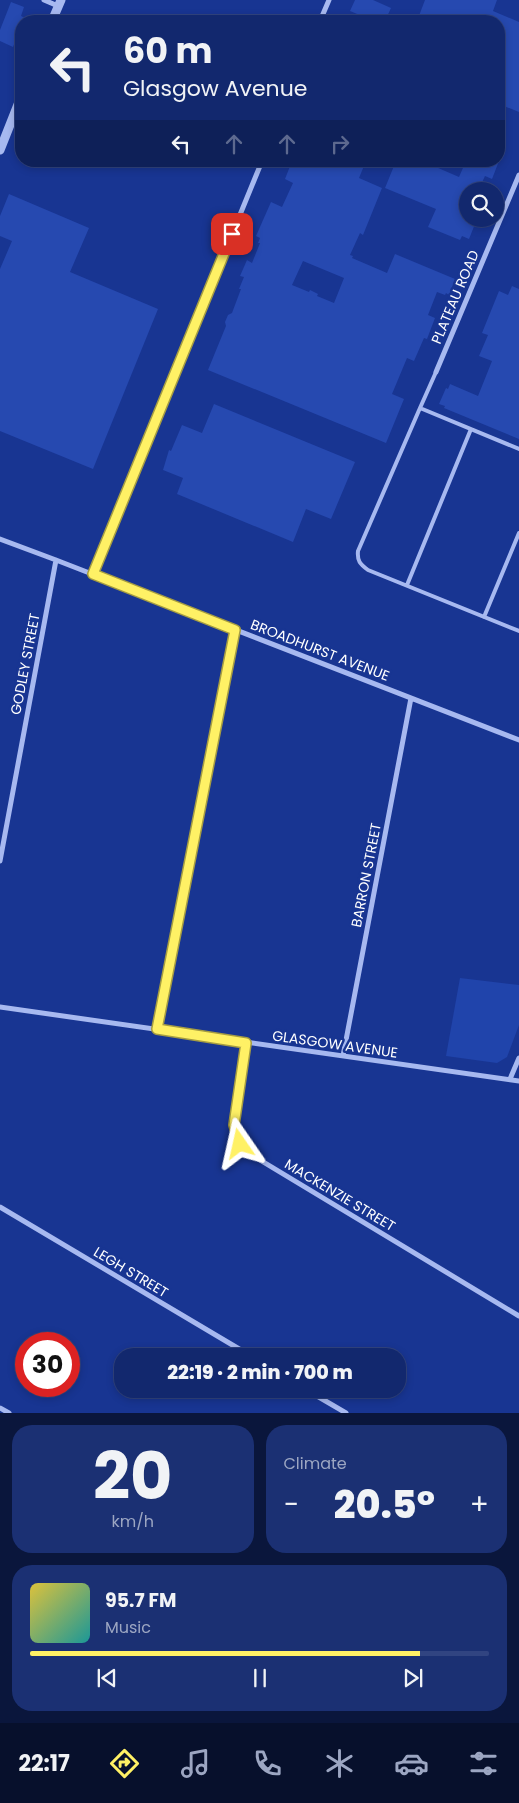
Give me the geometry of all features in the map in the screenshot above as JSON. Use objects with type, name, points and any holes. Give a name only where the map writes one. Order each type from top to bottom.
[{"type":"street","points":[[44,0],[59,3],[54,15]]},
{"type":"street","points":[[323,15],[329,0]]},
{"type":"street","points":[[0,150],[4,129],[15,108]]},
{"type":"street","points":[[93,574],[260,167]]},
{"type":"street","name":"PLATEAU ROAD","points":[[436,372],[519,175]]},
{"type":"street","name":"BROADHURST AVENUE","points":[[0,539],[519,740]]},
{"type":"street","name":"GODLEY STREET","points":[[0,861],[56,560]]},
{"type":"street","points":[[157,1029],[235,630]]},
{"type":"street","name":"BARRON STREET","points":[[343,1056],[411,698]]},
{"type":"street","name":"GLASGOW AVENUE","points":[[0,1007],[519,1081]]},
{"type":"street","name":"MACKENZIE STREET","points":[[246,1043],[234,1125],[240,1144],[250,1154],[519,1316]]},
{"type":"street","points":[[510,1080],[519,1058]]},
{"type":"street","name":"LEGH STREET","points":[[0,1207],[238,1348]]},
{"type":"street","points":[[321,1398],[346,1413]]},
{"type":"street","points":[[0,1408],[9,1413]]},
{"type":"lane","points":[[436,372],[358,551],[357,558],[360,564],[368,570],[519,631]]},
{"type":"lane","points":[[420,408],[519,449]]},
{"type":"lane","points":[[407,586],[471,430]]},
{"type":"lane","points":[[484,617],[519,533]]},
{"type":"shaded area","points":[[460,978],[519,985],[519,1025],[507,1057],[497,1063],[446,1056]]},
{"type":"building","points":[[355,0],[373,0],[391,8],[388,15],[360,15],[350,11]]},
{"type":"building","points":[[425,0],[497,0],[493,11],[502,15],[419,15]]},
{"type":"building","points":[[11,2],[24,7],[21,15],[15,15],[15,42],[13,47],[0,41],[0,30]]},
{"type":"building","points":[[505,16],[519,22],[519,112],[505,106]]},
{"type":"building","points":[[290,167],[364,167],[359,178],[382,188],[363,235],[360,233],[350,255],[353,256],[352,258],[387,273],[395,254],[455,279],[449,295],[437,292],[428,315],[435,318],[427,339],[424,338],[414,361],[407,358],[392,394],[404,399],[386,443],[208,370],[226,326],[225,322],[228,315],[232,313],[241,289],[239,289],[244,277],[240,276],[247,260],[252,263],[260,243],[258,243],[260,238],[256,236],[271,202],[282,207],[293,183],[285,179]],"holes":[[[303,261],[344,278],[334,303],[317,296],[318,294],[310,290],[309,292],[292,285]]]},
{"type":"building","points":[[394,167],[436,167],[459,177],[463,167],[497,167],[492,179],[485,176],[482,182],[459,182],[459,227],[474,227],[469,239],[462,236],[460,240],[428,227],[436,209],[385,188]]},
{"type":"building","points":[[9,194],[89,228],[70,272],[158,309],[93,469],[0,431],[0,269],[12,241],[0,236],[0,216]]},
{"type":"building","points":[[512,286],[519,289],[519,439],[444,408],[445,406],[439,404],[446,388],[448,389],[450,384],[478,396],[492,361],[479,356],[488,335],[482,333],[499,291],[508,295]]},
{"type":"building","points":[[214,404],[355,462],[331,519],[306,509],[293,542],[177,494],[183,478],[163,470],[169,450],[171,451],[182,425],[202,433]]},
{"type":"route","points":[[232,234],[93,574],[235,630],[157,1029],[246,1043],[234,1125],[240,1144]]}]
